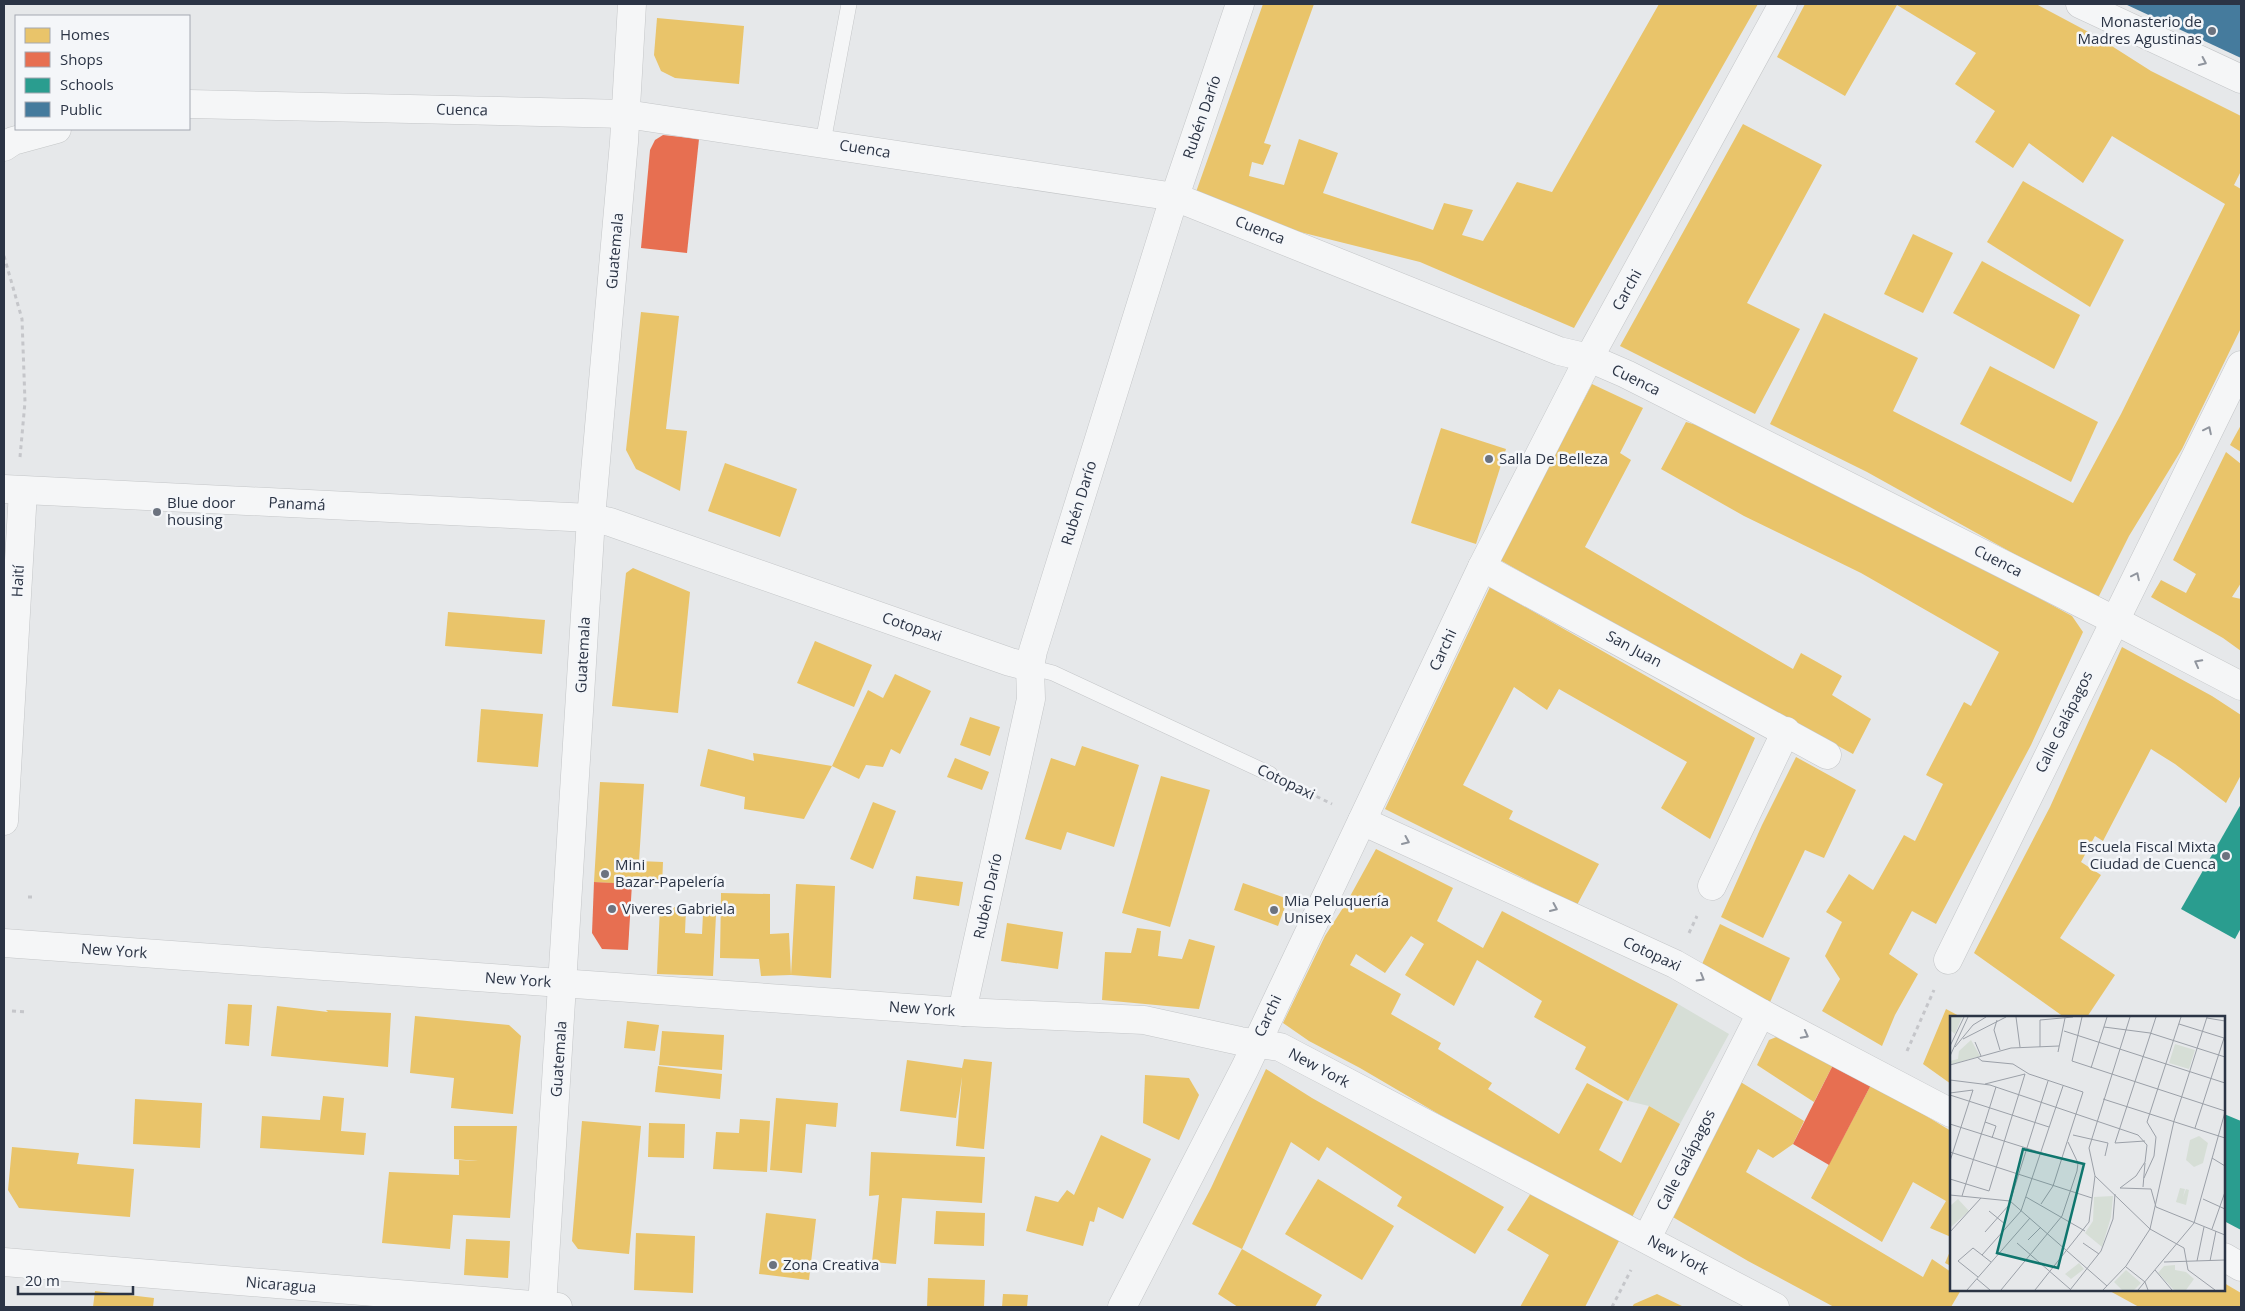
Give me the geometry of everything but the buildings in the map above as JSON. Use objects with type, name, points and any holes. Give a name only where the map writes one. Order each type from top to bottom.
[{"type":"street","name":"Guatemala","points":[[547,1307],[591,518],[626,114],[632,4]]},
{"type":"street","name":"Rubén Darío","points":[[964,1012],[965,998],[1031,699],[1030,667],[1174,197],[1240,4]]},
{"type":"street","name":"Carchi","points":[[1122,1307],[1256,1044],[1482,567],[1589,358],[1784,4]]},
{"type":"street","points":[[2080,4],[2241,80]]},
{"type":"street","name":"Cuenca","points":[[190,104],[626,114],[823,142],[1174,197],[1559,351],[1589,358],[1635,379],[2241,686]]},
{"type":"street","points":[[4,147],[13,141],[53,130]]},
{"type":"street","name":"Calle Galápagos","points":[[1948,960],[2241,364]]},
{"type":"street","name":"Panamá","points":[[14,490],[591,518]]},
{"type":"street","name":"Haití","points":[[4,821],[14,490]]},
{"type":"street","name":"Cotopaxi","points":[[591,518],[610,522],[1010,662],[1030,667]]},
{"type":"street","name":"San Juan","points":[[1482,567],[1827,755]]},
{"type":"street","points":[[1712,886],[1786,731]]},
{"type":"street","name":"Cotopaxi","points":[[1362,821],[1675,964],[1761,1013],[1950,1112]]},
{"type":"street","name":"New York","points":[[4,943],[964,1012],[1144,1020],[1256,1044],[1280,1047],[1647,1238],[1775,1307]]},
{"type":"street","name":"Calle Galápagos","points":[[1647,1238],[1761,1013]]},
{"type":"street","points":[[2225,1259],[2241,1267]]},
{"type":"street","name":"Nicaragua","points":[[4,1262],[547,1307]]},
{"type":"lane","points":[[823,142],[849,4]]},
{"type":"lane","name":"Cotopaxi","points":[[1030,667],[1053,673],[1270,774]]},
{"type":"path","points":[[4,256],[22,319],[25,402],[19,460]]},
{"type":"path","name":"Cotopaxi","points":[[1270,774],[1353,814],[1362,821]]},
{"type":"path","points":[[1675,964],[1712,886]]},
{"type":"path","points":[[28,897],[36,897]]},
{"type":"path","points":[[1892,1082],[1948,960]]},
{"type":"path","points":[[12,1011],[27,1012]]},
{"type":"path","points":[[1612,1307],[1647,1238]]},
{"type":"shaded area","points":[[1678,1004],[1729,1034],[1680,1124],[1649,1106],[1628,1101]]},
{"type":"place","name":"Monasterio de Madres Agustinas","points":[[2212,31]]},
{"type":"place","name":"Salla De Belleza","points":[[1489,459]]},
{"type":"place","name":"Blue door housing","points":[[157,512]]},
{"type":"place","name":"Escuela Fiscal Mixta Ciudad de Cuenca","points":[[2226,856]]},
{"type":"place","name":"Mini Bazar-Papelería","points":[[605,874]]},
{"type":"place","name":"Viveres Gabriela","points":[[612,909]]},
{"type":"place","name":"Mia Peluquería Unisex","points":[[1274,910]]},
{"type":"place","name":"Zona Creativa","points":[[773,1265]]}]
